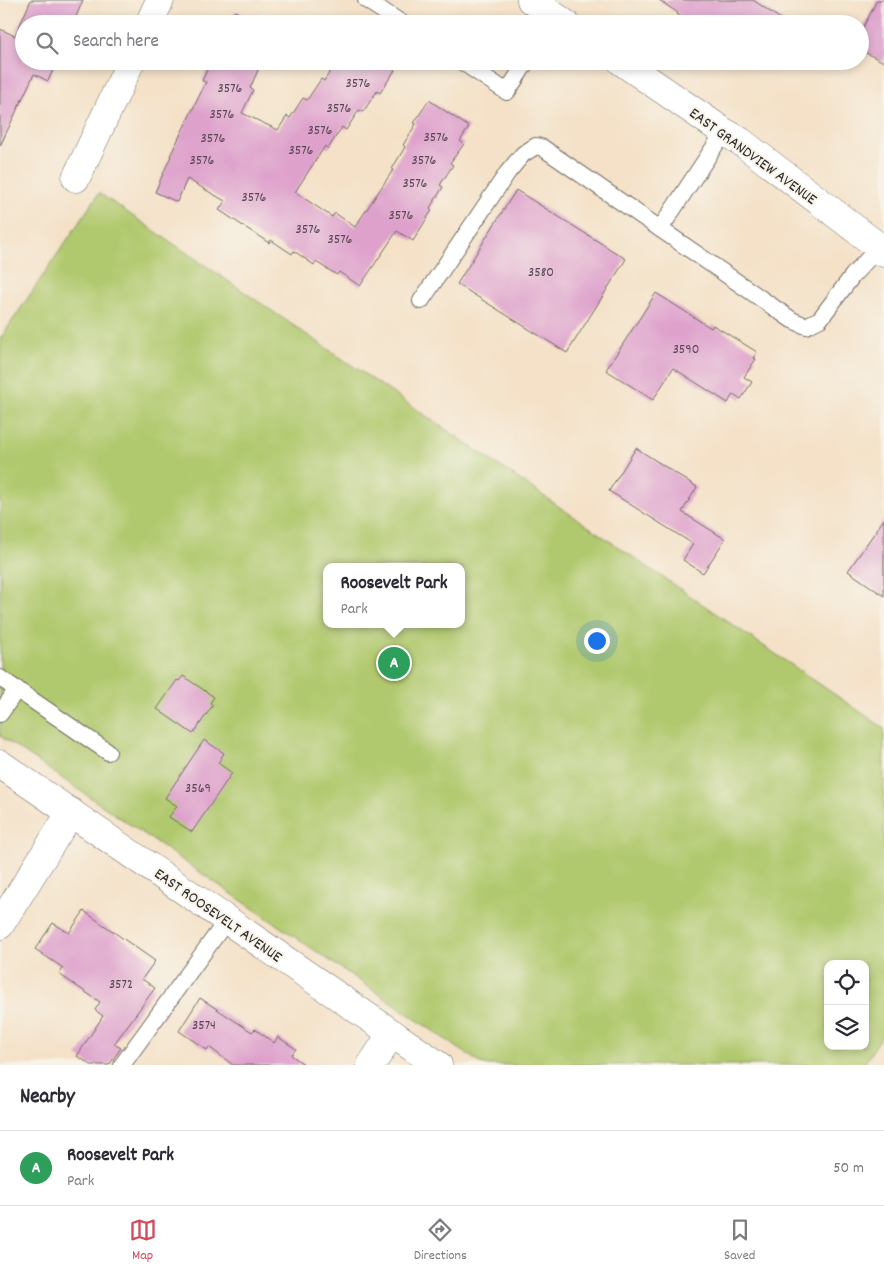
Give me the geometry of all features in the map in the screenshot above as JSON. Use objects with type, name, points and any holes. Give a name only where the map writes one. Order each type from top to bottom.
[{"type":"street","points":[[153,15],[160,0]]},
{"type":"street","points":[[531,0],[549,15]]},
{"type":"street","points":[[76,178],[127,70]]},
{"type":"street","name":"EAST GRANDVIEW AVENUE","points":[[634,70],[740,142],[882,250]]},
{"type":"street","name":"EAST ROOSEVELT AVENUE","points":[[0,764],[438,1065]]},
{"type":"street","points":[[0,924],[71,812]]},
{"type":"street","points":[[371,1065],[392,1033]]},
{"type":"lane","points":[[366,0],[389,15]]},
{"type":"lane","points":[[474,70],[507,92],[521,70]]},
{"type":"lane","points":[[660,229],[724,132]]},
{"type":"lane","points":[[421,301],[508,172],[523,154],[536,146],[543,148],[792,320],[806,326],[820,319],[854,275],[882,250]]},
{"type":"lane","points":[[0,678],[108,752]]},
{"type":"lane","points":[[0,714],[17,690]]},
{"type":"lane","points":[[122,1065],[227,920]]},
{"type":"green space","points":[[99,193],[884,728],[884,1033],[863,1065],[483,1065],[0,736],[0,339]]},
{"type":"building","points":[[31,0],[83,0],[77,15],[24,15]]},
{"type":"building","points":[[659,0],[753,0],[775,15],[678,15]]},
{"type":"building","points":[[877,0],[884,0],[884,62],[869,54],[869,16]]},
{"type":"building","points":[[235,11],[243,15],[233,15]]},
{"type":"building","points":[[0,29],[15,36],[15,70],[53,70],[48,81],[34,74],[0,146]]},
{"type":"building","points":[[207,70],[258,70],[250,88],[253,90],[242,113],[278,130],[287,116],[290,118],[303,98],[307,100],[321,79],[324,81],[331,70],[395,70],[380,93],[377,91],[363,112],[359,110],[346,130],[342,127],[328,149],[325,146],[295,192],[332,217],[335,213],[355,227],[393,170],[405,147],[403,145],[416,124],[414,123],[429,100],[469,127],[460,141],[464,144],[450,163],[453,165],[440,185],[443,187],[430,208],[432,210],[413,241],[397,231],[360,286],[339,272],[337,275],[316,262],[314,265],[294,251],[292,254],[271,240],[269,243],[219,210],[225,201],[187,179],[177,202],[155,192],[170,156],[206,82],[202,81]]},
{"type":"building","points":[[516,190],[626,259],[567,353],[457,284]]},
{"type":"building","points":[[656,293],[711,328],[713,325],[757,352],[753,358],[756,359],[744,377],[752,382],[741,399],[733,394],[728,403],[673,368],[653,400],[606,370]]},
{"type":"building","points":[[636,448],[697,487],[682,512],[725,539],[703,573],[683,560],[693,544],[609,491]]},
{"type":"building","points":[[884,519],[884,596],[848,571]]},
{"type":"building","points":[[183,676],[214,697],[210,703],[213,705],[193,734],[157,709],[177,680],[179,681]]},
{"type":"building","points":[[204,740],[224,753],[218,763],[232,773],[192,832],[169,817],[177,806],[165,798]]},
{"type":"building","points":[[84,911],[155,961],[142,979],[155,988],[114,1044],[121,1048],[109,1065],[91,1065],[77,1056],[103,1016],[95,1010],[100,1002],[59,974],[63,968],[35,949],[53,923],[69,933]]},
{"type":"building","points":[[200,998],[252,1032],[255,1029],[274,1043],[278,1037],[296,1049],[291,1055],[305,1065],[233,1065],[209,1047],[207,1050],[179,1031]]},
{"type":"place","name":"Roosevelt Park","points":[[394,663]]}]
